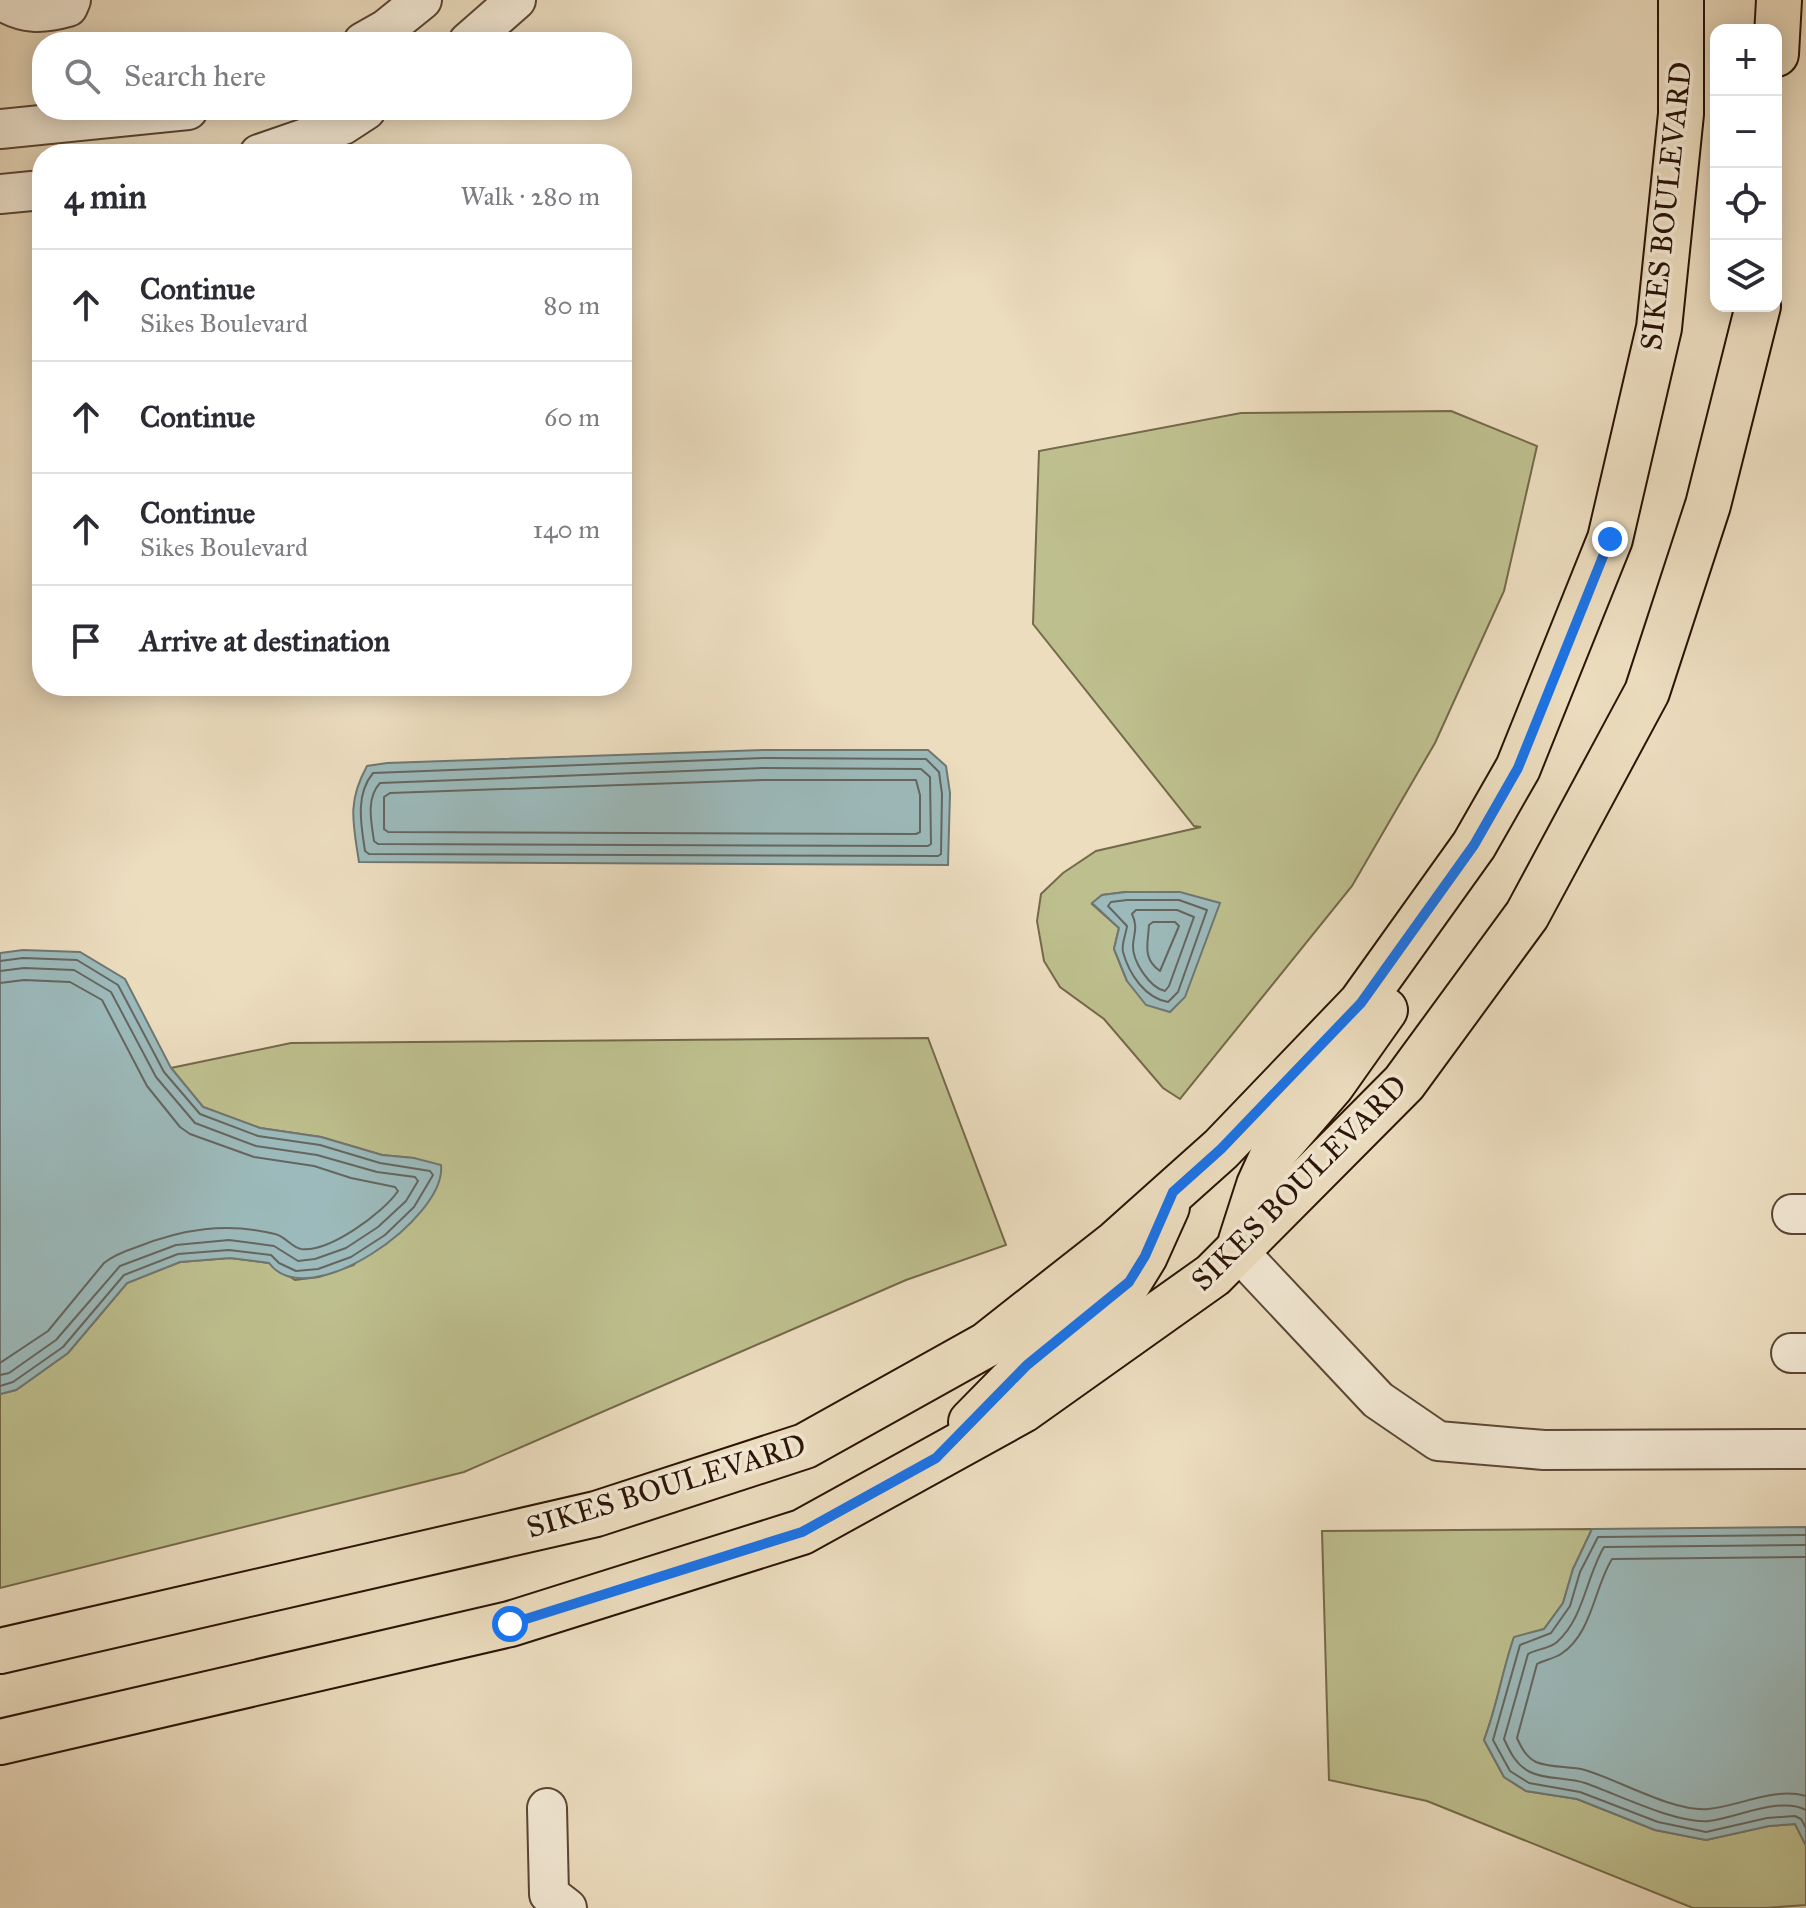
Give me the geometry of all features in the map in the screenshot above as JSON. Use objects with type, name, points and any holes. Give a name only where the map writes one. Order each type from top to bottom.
[{"type":"main road","name":"SIKES BOULEVARD","points":[[0,1651],[596,1514],[805,1446],[986,1345],[1117,1242],[1221,1149],[1361,1003],[1474,845],[1518,768],[1610,539],[1659,328],[1681,114],[1681,0]]},
{"type":"main road","points":[[1778,24],[1779,0]]},
{"type":"main road","name":"SIKES BOULEVARD","points":[[0,1742],[510,1624],[802,1532],[1023,1410],[1213,1275],[1404,1083],[1527,915],[1647,692],[1708,505],[1756,312]]},
{"type":"main road","points":[[1238,1251],[1259,1185],[1274,1152],[1332,1085],[1477,883],[1474,845]]},
{"type":"main road","points":[[936,1458],[1027,1365],[1129,1282],[1145,1256],[1173,1192]]},
{"type":"street","points":[[1,0],[13,9],[43,14],[68,7],[71,0]]},
{"type":"street","points":[[381,32],[422,0]]},
{"type":"street","points":[[479,32],[516,0]]},
{"type":"street","points":[[0,129],[89,120]]},
{"type":"street","points":[[288,144],[351,120]]},
{"type":"street","points":[[0,194],[32,191]]},
{"type":"street","points":[[1238,1251],[1378,1400],[1438,1441],[1544,1450],[1806,1449]]},
{"type":"street","points":[[547,1808],[549,1894],[567,1908]]},
{"type":"green space","points":[[1451,411],[1537,446],[1504,591],[1435,743],[1352,886],[1180,1099],[1163,1088],[1104,1019],[1060,987],[1044,961],[1037,921],[1041,894],[1063,873],[1096,851],[1201,827],[1194,826],[1033,624],[1039,451],[1241,413]],"holes":[[[1126,892],[1127,981],[1114,949],[1119,928],[1092,904],[1102,895]]]},
{"type":"green space","points":[[928,1038],[1006,1245],[906,1280],[464,1472],[0,1588],[0,1394],[16,1390],[68,1353],[127,1283],[180,1262],[230,1258],[269,1263],[295,1280],[319,1277],[354,1265],[414,1158],[382,1155],[321,1137],[260,1128],[203,1107],[171,1068],[291,1043]]},
{"type":"green space","points":[[1592,1529],[1573,1569],[1563,1603],[1544,1629],[1514,1638],[1484,1740],[1504,1777],[1526,1791],[1577,1799],[1655,1830],[1706,1840],[1769,1826],[1795,1824],[1806,1845],[1806,1905],[1693,1908],[1427,1801],[1329,1780],[1322,1531]]},
{"type":"water","points":[[763,750],[928,750],[946,766],[950,793],[948,865],[359,862],[353,813],[356,791],[367,766]]},
{"type":"water","points":[[1180,892],[1220,903],[1185,997],[1170,1012],[1146,1005],[1127,981],[1114,949],[1119,928],[1092,903],[1102,895]]},
{"type":"water","points":[[23,950],[80,952],[125,979],[171,1068],[203,1107],[260,1128],[321,1137],[382,1155],[441,1165],[437,1187],[422,1210],[372,1254],[342,1269],[313,1278],[288,1276],[269,1263],[230,1258],[180,1262],[127,1283],[68,1353],[16,1390],[0,1394],[0,953]]},
{"type":"water","points":[[1806,1527],[1806,1846],[1795,1824],[1769,1826],[1706,1840],[1655,1830],[1577,1799],[1526,1791],[1504,1777],[1484,1740],[1514,1637],[1544,1629],[1563,1603],[1573,1569],[1592,1529]]},
{"type":"route","points":[[510,1624],[802,1532],[936,1458],[1027,1365],[1129,1282],[1145,1256],[1173,1192],[1221,1149],[1361,1003],[1474,845],[1518,768],[1610,539]]}]
